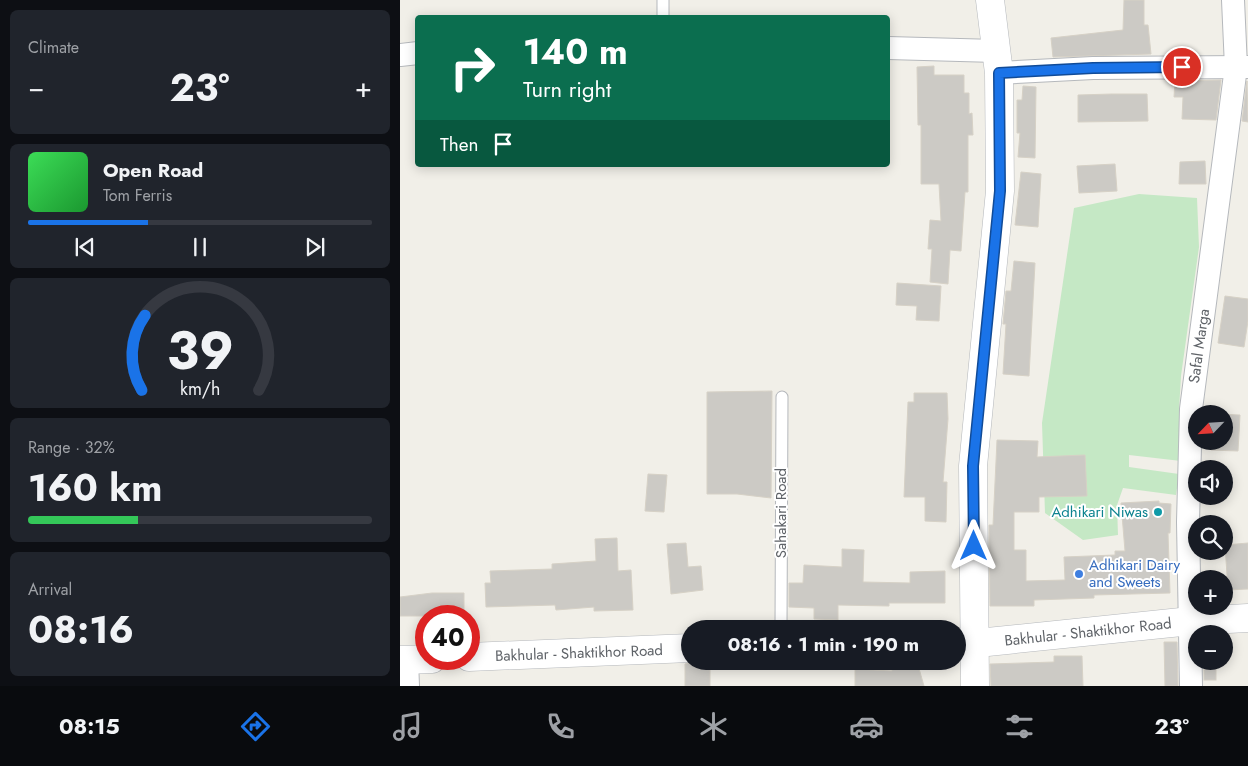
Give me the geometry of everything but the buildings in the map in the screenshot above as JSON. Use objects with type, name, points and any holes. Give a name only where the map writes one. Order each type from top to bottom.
[{"type":"street","points":[[975,686],[966,645],[973,466],[1000,191],[998,62],[990,0]]},
{"type":"street","name":"Safal Marga","points":[[1191,686],[1188,522],[1191,409],[1242,67],[1233,0]]},
{"type":"street","points":[[890,48],[998,62],[1093,68],[1242,67]]},
{"type":"street","points":[[400,55],[415,54]]},
{"type":"street","name":"Bakhular - Shaktikhor Road","points":[[966,645],[1191,621],[1248,618]]},
{"type":"street","name":"Bakhular - Shaktikhor Road","points":[[480,657],[681,648]]},
{"type":"lane","points":[[663,0],[663,15]]},
{"type":"lane","name":"Sahakari Road","points":[[781,620],[782,397]]},
{"type":"green space","points":[[1139,194],[1197,198],[1199,247],[1181,376],[1179,410],[1181,461],[1129,455],[1129,467],[1179,474],[1176,495],[1123,488],[1117,505],[1118,535],[1083,540],[1045,513],[1042,423],[1074,208]]},
{"type":"place","name":"Adhikari Niwas","points":[[1158,512]]},
{"type":"place","name":"Adhikari Dairy and Sweets","points":[[1079,574]]},
{"type":"route","points":[[974,546],[973,466],[1000,191],[999,73],[1093,68],[1182,67]]}]
